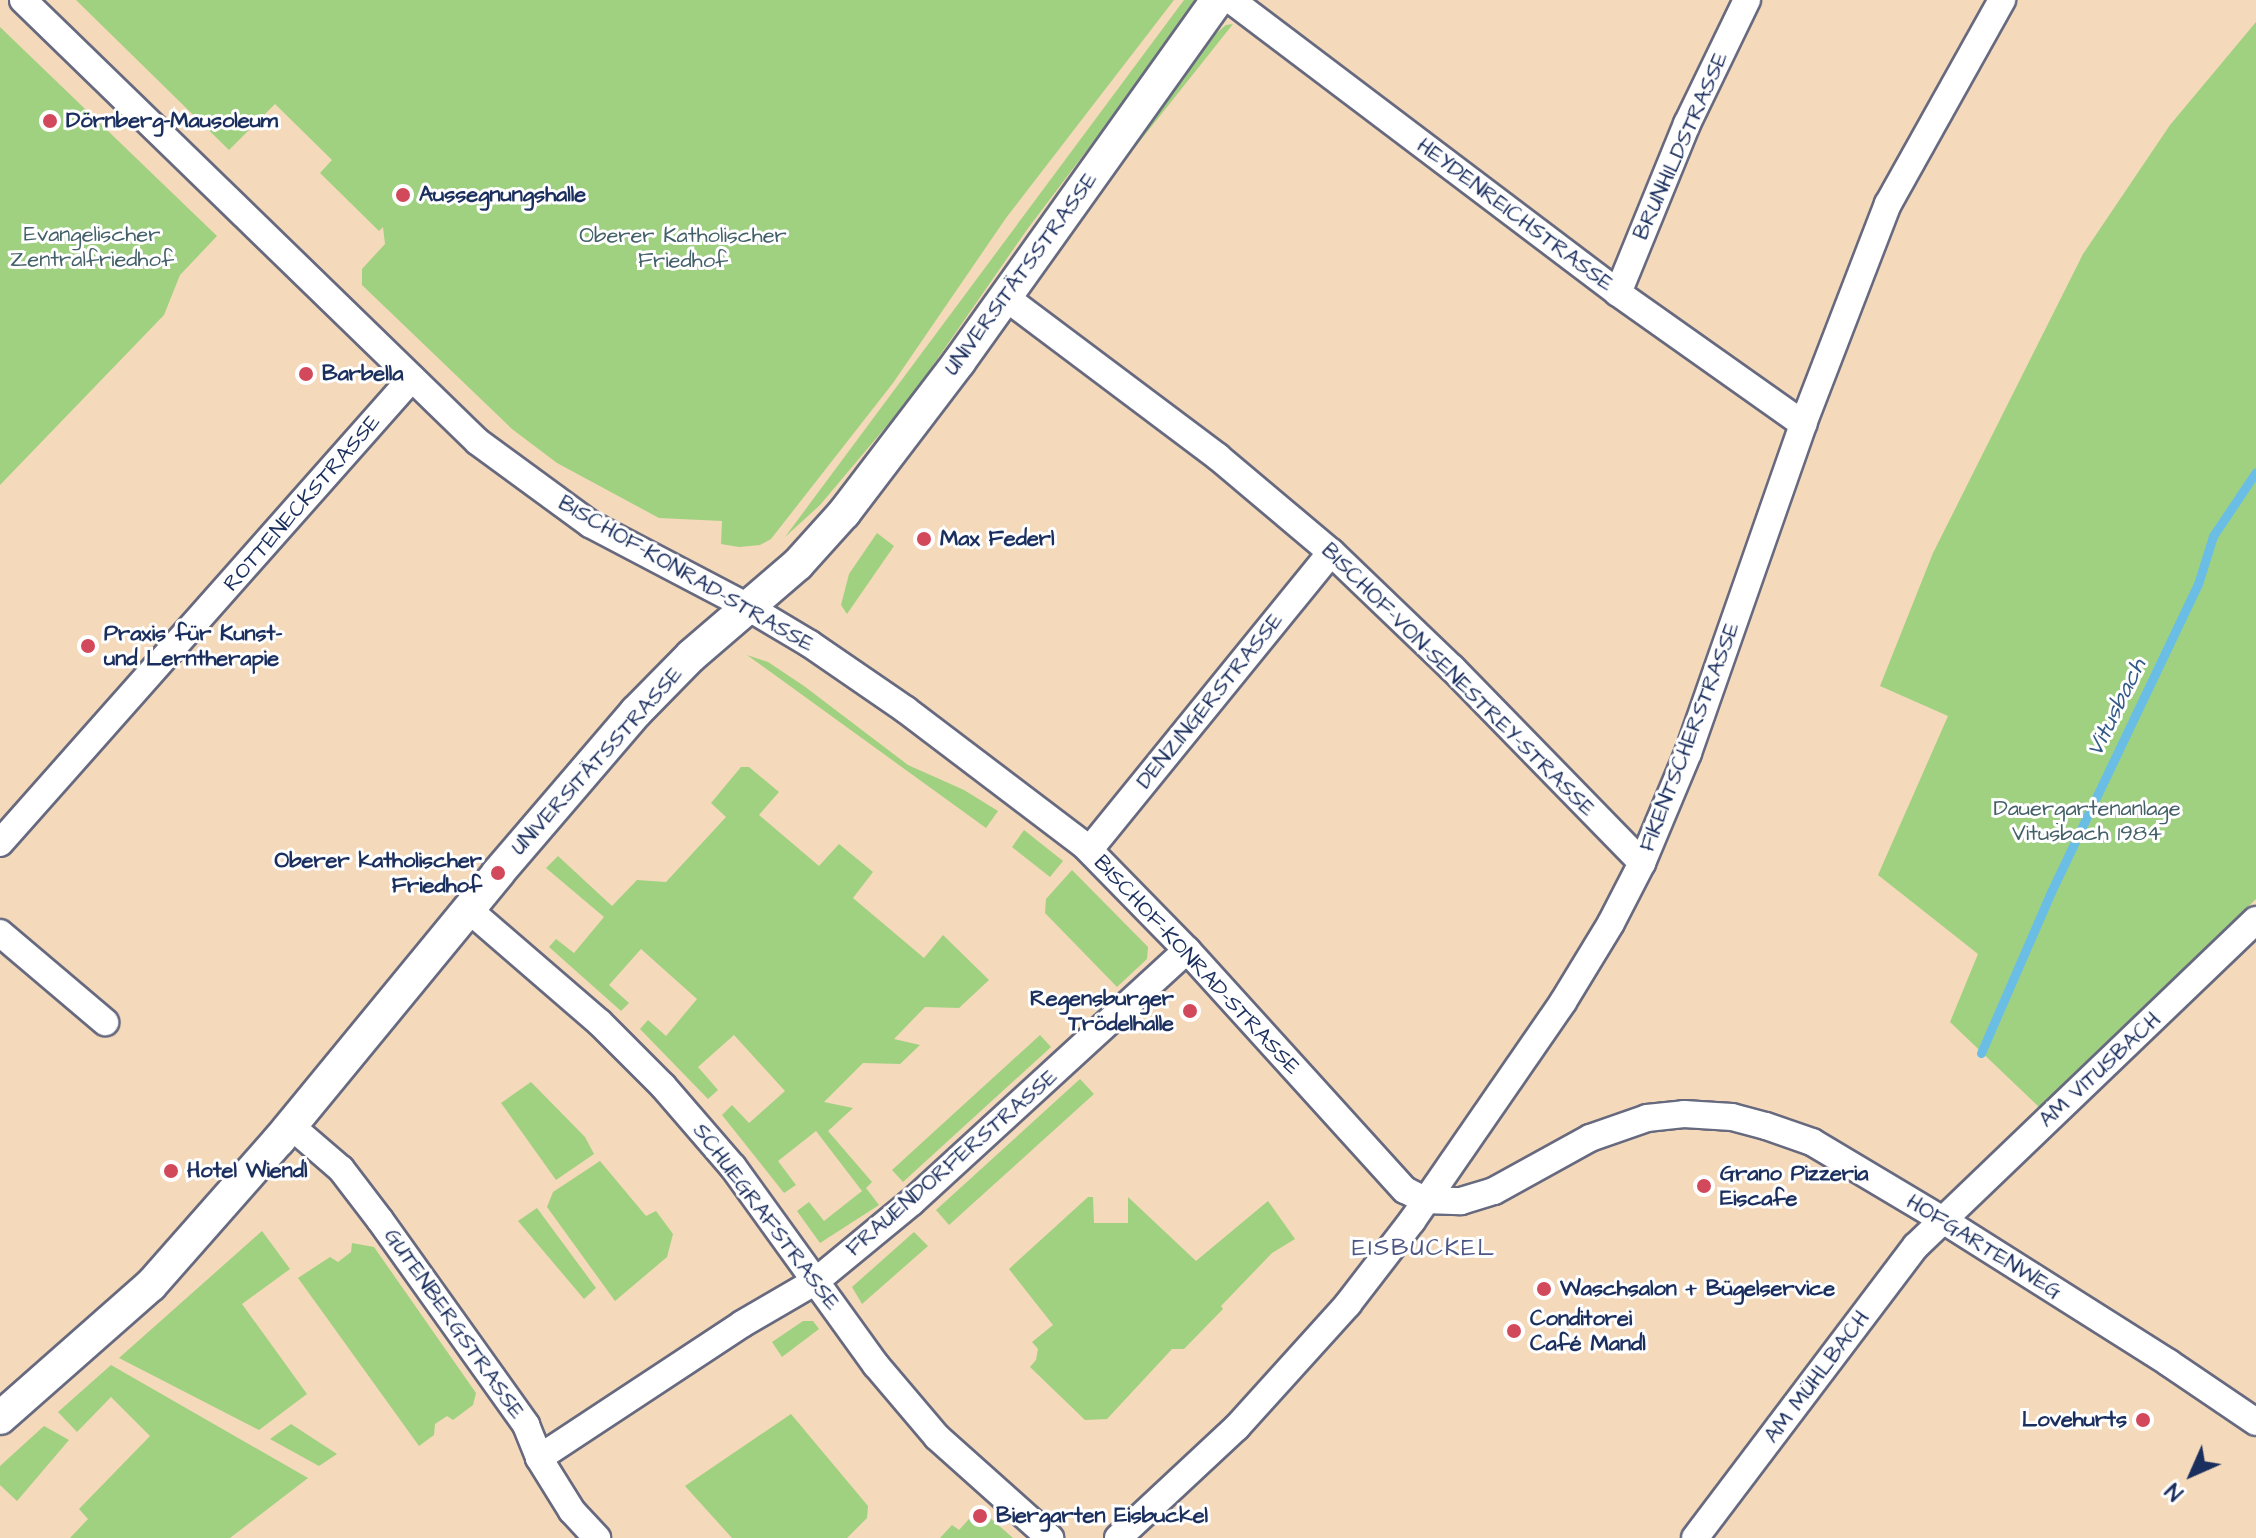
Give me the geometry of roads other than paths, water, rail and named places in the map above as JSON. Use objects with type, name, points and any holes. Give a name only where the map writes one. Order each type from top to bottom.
[{"type":"street","name":"BISCHOF-KONRAD-STRASSE","points":[[23,0],[478,442],[574,513],[748,607],[906,710],[1090,849],[1187,950],[1388,1176],[1405,1190],[1425,1200]]},
{"type":"street","name":"UNIVERSITÄTSSTRASSE","points":[[0,1418],[151,1285],[291,1126],[468,909],[636,712],[691,656],[798,564],[844,513],[1005,297],[1217,0]]},
{"type":"street","name":"HEYDENREICHSTRASSE","points":[[1231,0],[1618,293],[1803,424]]},
{"type":"street","name":"BRUNHILDSTRASSE","points":[[1618,293],[1687,124],[1747,0]]},
{"type":"street","name":"FIKENTSCHERSTRASSE","points":[[1118,1538],[1237,1427],[1348,1304],[1425,1200],[1563,1002],[1611,923],[1642,863],[1688,753],[1803,424],[1888,204],[2002,0]]},
{"type":"street","name":"BISCHOF-VON-SENESTREY-STRASSE","points":[[1005,297],[1218,457],[1331,552],[1452,668],[1642,863]]},
{"type":"street","name":"ROTTENECKSTRASSE","points":[[0,843],[412,378]]},
{"type":"street","name":"DENZINGERSTRASSE","points":[[1090,849],[1331,552]]},
{"type":"street","name":"SCHUEGRAFSTRASSE","points":[[468,909],[599,1022],[663,1086],[733,1167],[876,1365],[937,1437],[1050,1538]]},
{"type":"street","name":"AM VITUSBACH","points":[[1943,1220],[2256,920]]},
{"type":"street","points":[[0,933],[105,1022]]},
{"type":"street","name":"FRAUENDORFERSTRASSE","points":[[539,1458],[742,1324],[816,1281],[912,1202],[1187,950]]},
{"type":"street","name":"HOFGARTENWEG","points":[[1425,1200],[1461,1201],[1494,1191],[1590,1138],[1647,1118],[1684,1114],[1732,1117],[1812,1142],[1943,1220],[2254,1417]]},
{"type":"street","name":"GUTENBERGSTRASSE","points":[[291,1126],[341,1169],[380,1220],[526,1425],[539,1458],[572,1511],[597,1538]]},
{"type":"street","name":"AM MÜHLBACH","points":[[1695,1538],[1916,1246],[1943,1220]]},
{"type":"waterway","name":"Vitusbach","points":[[1981,1053],[2051,892],[2198,584],[2213,536],[2256,472]]},
{"type":"place","name":"Dörnberg-Mausoleum","points":[[50,121]]},
{"type":"place","name":"Aussegnungshalle","points":[[403,195]]},
{"type":"place","name":"Barbella","points":[[306,374]]},
{"type":"place","name":"Max Federl","points":[[924,539]]},
{"type":"place","name":"Praxis für Kunst- und Lerntherapie","points":[[88,646]]},
{"type":"place","name":"Oberer katholischer Friedhof","points":[[498,873]]},
{"type":"place","name":"Regensburger Trödelhalle","points":[[1190,1011]]},
{"type":"place","name":"Hotel Wiendl","points":[[171,1171]]},
{"type":"place","name":"Grano Pizzeria Eiscafe","points":[[1704,1186]]},
{"type":"place","name":"Waschsalon + Bügelservice","points":[[1544,1289]]},
{"type":"place","name":"Conditorei Café Mandl","points":[[1514,1331]]},
{"type":"place","name":"Lovehurts","points":[[2143,1420]]},
{"type":"place","name":"Biergarten Eisbuckel","points":[[980,1516]]},
{"type":"district","name":"EISBUCKEL","points":[[1424,1249]]},
{"type":"park label","name":"Evangelischer Zentralfriedhof","points":[[92,246]]},
{"type":"park label","name":"Oberer Katholischer Friedhof","points":[[683,248]]},
{"type":"park label","name":"Dauergartenanlage Vitusbach 1984","points":[[2087,820]]}]
